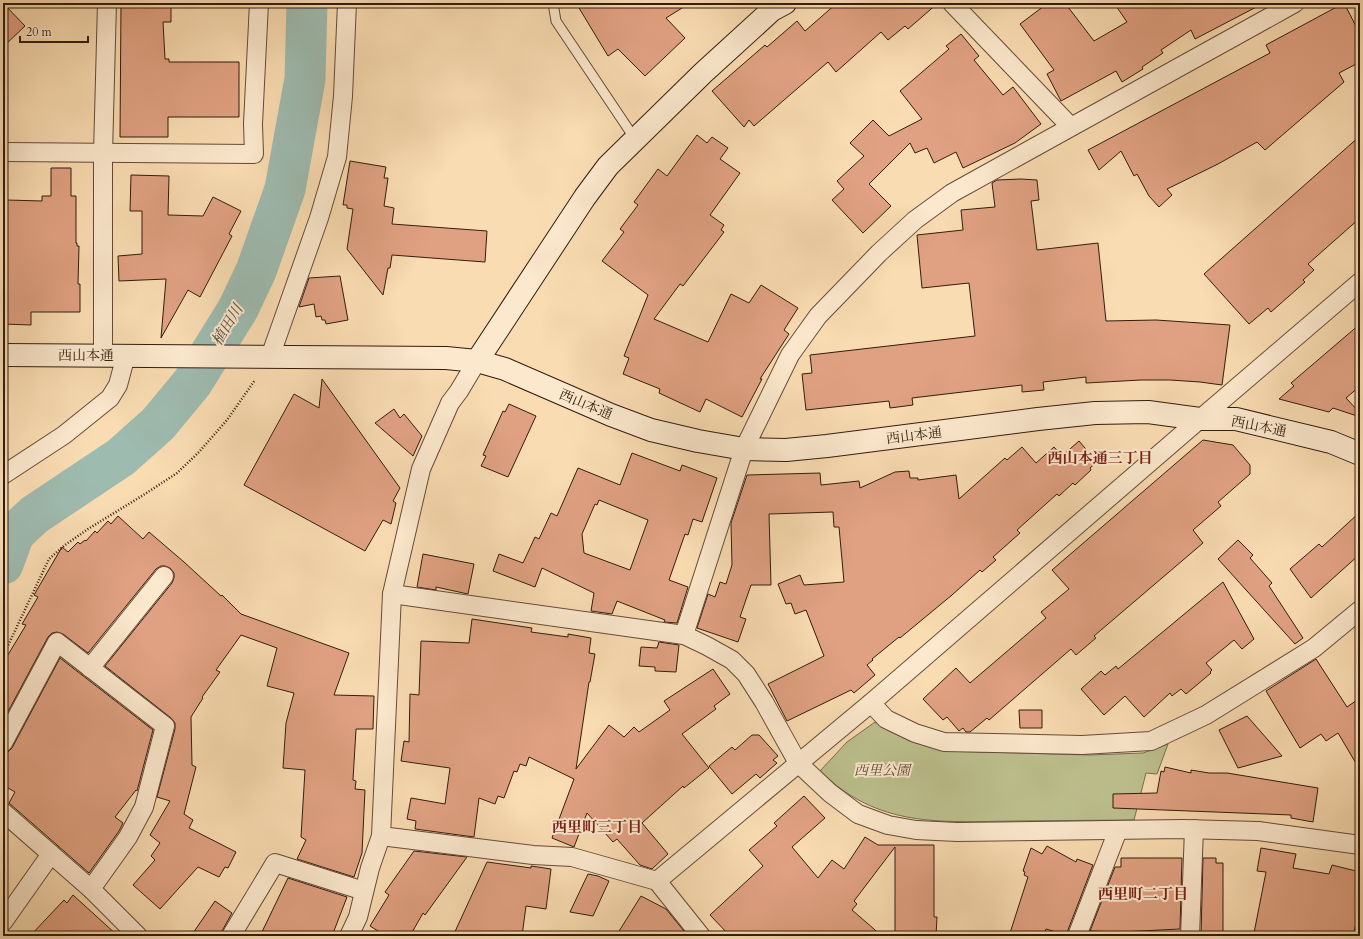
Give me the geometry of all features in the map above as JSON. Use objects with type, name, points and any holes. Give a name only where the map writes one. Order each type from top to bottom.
[{"type":"street","points":[[103,355],[103,153],[106,3]]},
{"type":"street","points":[[3,152],[254,154],[253,124],[259,3]]},
{"type":"street","points":[[266,357],[319,218],[337,157],[343,96],[347,3]]},
{"type":"street","points":[[349,936],[358,917],[370,868],[381,836],[392,594],[421,469],[450,402],[459,391],[584,197],[608,166],[703,73],[772,10],[785,3]]},
{"type":"street","points":[[952,3],[1070,126]]},
{"type":"street","points":[[684,634],[744,449],[790,355],[818,316],[879,253],[915,220],[952,193],[1070,126],[1295,3]]},
{"type":"street","points":[[657,880],[871,703],[1360,282]]},
{"type":"street","name":"西山本通","points":[[3,355],[446,358],[477,361],[505,369],[611,415],[651,430],[698,441],[744,449],[786,450],[820,447],[1038,419],[1095,413],[1148,412],[1200,419],[1236,419],[1331,442],[1360,454]]},
{"type":"street","points":[[3,475],[64,435],[110,398],[118,385],[126,355]]},
{"type":"street","points":[[90,668],[164,576]]},
{"type":"street","points":[[392,594],[684,634],[732,660],[746,674],[764,702],[798,763],[830,793],[858,814],[888,824],[916,830],[958,832],[1194,829],[1258,831],[1360,845]]},
{"type":"street","points":[[871,703],[886,719],[915,733],[944,742],[1082,745],[1150,741],[1206,715],[1314,648],[1360,610]]},
{"type":"street","points":[[3,744],[57,642],[165,726],[144,807],[128,837],[91,889]]},
{"type":"street","points":[[3,812],[91,889],[138,936]]},
{"type":"street","points":[[1190,936],[1194,829]]},
{"type":"street","points":[[1077,936],[1118,830]]},
{"type":"street","points":[[381,836],[533,855],[572,857],[657,880],[701,936]]},
{"type":"street","points":[[3,922],[51,854]]},
{"type":"street","points":[[231,936],[275,863],[364,891]]},
{"type":"lane","points":[[553,3],[556,21],[634,139]]},
{"type":"path","points":[[3,656],[49,559],[64,545],[145,494],[182,468],[199,452],[227,420],[266,357]]},
{"type":"green space","name":"西里公園","points":[[875,722],[910,741],[947,751],[1089,755],[1143,753],[1168,744],[1157,774],[1146,773],[1134,820],[936,821],[911,818],[887,812],[864,803],[842,790],[820,771],[847,742]]},
{"type":"building","points":[[3,3],[25,26],[3,47]]},
{"type":"building","points":[[121,3],[171,3],[171,22],[163,22],[165,59],[169,59],[169,62],[239,62],[239,117],[168,117],[168,137],[120,137]]},
{"type":"building","points":[[576,3],[690,3],[666,18],[685,38],[645,76],[618,49],[608,56]]},
{"type":"building","points":[[837,3],[938,3],[908,29],[905,26],[888,40],[881,32],[836,72],[828,62],[754,126],[749,120],[744,127],[712,91],[765,45],[767,47],[797,21],[805,31]]},
{"type":"building","points":[[1048,3],[1065,3],[1094,41],[1127,22],[1114,3],[1264,3],[1195,39],[1191,30],[1161,50],[1163,53],[1142,67],[1143,69],[1122,82],[1116,71],[1061,101],[1047,74],[1054,70],[1020,24]]},
{"type":"building","points":[[1344,3],[1360,34],[1360,62],[1339,73],[1344,82],[1265,150],[1257,142],[1218,164],[1167,189],[1172,195],[1159,207],[1149,196],[1137,174],[1134,176],[1121,151],[1099,170],[1088,150],[1270,53],[1266,45]]},
{"type":"building","points":[[961,34],[979,56],[974,60],[1003,95],[1013,87],[1041,124],[1015,143],[963,168],[956,152],[934,163],[927,148],[915,153],[910,143],[869,184],[891,206],[863,233],[832,200],[844,189],[837,181],[864,156],[850,143],[873,120],[889,136],[922,119],[900,91],[949,49],[946,46]]},
{"type":"building","points":[[697,135],[707,143],[712,137],[728,148],[720,159],[740,173],[710,215],[724,225],[721,230],[724,232],[683,286],[680,284],[654,319],[708,342],[731,294],[749,303],[761,285],[798,308],[784,330],[789,334],[760,379],[762,379],[742,417],[706,399],[700,412],[659,393],[660,389],[623,374],[629,358],[624,356],[648,295],[602,261],[624,232],[620,229],[638,205],[634,202],[658,169],[667,176]]},
{"type":"building","points":[[1360,136],[1360,218],[1308,264],[1314,270],[1303,280],[1305,282],[1271,312],[1268,308],[1249,324],[1204,274]]},
{"type":"building","points":[[350,161],[386,167],[384,178],[388,178],[384,206],[394,208],[392,224],[487,231],[485,262],[392,255],[383,295],[347,249],[353,209],[347,208],[347,205],[343,205]]},
{"type":"building","points":[[51,168],[71,168],[71,196],[76,196],[76,243],[77,246],[79,246],[78,284],[80,284],[80,312],[31,312],[31,325],[3,324],[3,261],[6,261],[7,200],[42,201],[42,196],[51,196]]},
{"type":"building","points":[[131,175],[169,176],[168,215],[203,216],[213,197],[241,211],[229,234],[232,236],[200,297],[188,290],[161,338],[166,279],[119,281],[118,256],[142,254],[142,211],[130,211]]},
{"type":"building","points":[[997,180],[1037,180],[1039,200],[1031,201],[1037,250],[1098,243],[1106,321],[1156,320],[1230,325],[1222,385],[1170,380],[1086,383],[1086,377],[1043,382],[1044,390],[1022,392],[1022,385],[912,398],[913,405],[890,408],[889,401],[806,410],[802,374],[812,373],[810,355],[975,336],[969,283],[922,288],[917,235],[963,230],[961,210],[995,207],[992,183]]},
{"type":"building","points":[[340,276],[348,320],[326,324],[325,320],[322,320],[321,316],[316,317],[314,304],[299,307],[309,278]]},
{"type":"building","points":[[1360,324],[1360,386],[1346,398],[1360,413],[1360,417],[1333,408],[1329,412],[1279,399],[1294,386],[1291,383]]},
{"type":"building","points":[[322,379],[400,488],[393,501],[396,503],[391,524],[383,520],[365,551],[244,485],[294,394],[319,408]]},
{"type":"building","points":[[509,404],[536,416],[508,477],[481,466],[486,456],[483,455],[503,411],[505,412]]},
{"type":"building","points":[[394,409],[400,418],[404,414],[422,436],[413,456],[375,423]]},
{"type":"building","points":[[1203,440],[1233,445],[1250,465],[1250,474],[1218,502],[1221,506],[1193,530],[1203,543],[1094,636],[1096,638],[1076,655],[1071,649],[989,720],[987,718],[970,732],[966,732],[963,728],[959,731],[947,717],[943,720],[923,699],[956,668],[970,683],[1046,618],[1041,612],[1069,589],[1052,570]]},
{"type":"building","points":[[1079,441],[1097,462],[1090,468],[1091,470],[1075,485],[1073,483],[1059,496],[1057,494],[1017,530],[1020,533],[993,557],[996,560],[982,572],[980,570],[900,638],[899,637],[872,659],[873,660],[867,665],[875,675],[854,693],[851,690],[787,721],[768,684],[824,656],[806,610],[795,614],[791,603],[786,604],[778,584],[800,575],[804,585],[844,582],[839,527],[834,527],[833,512],[769,514],[771,585],[751,585],[740,617],[746,619],[738,642],[697,628],[708,594],[715,597],[720,582],[726,584],[732,565],[731,523],[747,475],[820,473],[821,485],[859,481],[860,488],[895,472],[909,471],[910,478],[918,478],[918,480],[956,475],[959,499],[1005,458],[1007,460],[1022,447],[1036,463],[1054,447],[1062,456]]},
{"type":"building","points":[[632,453],[680,471],[682,465],[717,478],[702,522],[693,519],[688,535],[685,534],[669,580],[688,587],[677,623],[664,622],[665,620],[617,601],[612,614],[591,611],[594,593],[542,568],[535,587],[493,571],[499,554],[523,563],[535,537],[539,539],[551,513],[557,516],[578,468],[620,485]],"holes":[[[599,500],[648,520],[630,570],[584,553],[582,534],[595,504],[597,505]]]},
{"type":"building","points":[[1360,512],[1360,554],[1311,598],[1290,569],[1319,544],[1322,547]]},
{"type":"building","points":[[118,516],[143,539],[149,532],[221,596],[222,595],[241,614],[349,653],[334,695],[374,696],[373,729],[356,729],[353,780],[356,781],[355,789],[365,790],[362,853],[354,877],[297,859],[306,840],[301,837],[305,770],[283,768],[286,723],[294,693],[267,686],[277,648],[241,635],[216,670],[220,672],[202,697],[203,698],[191,717],[192,765],[196,767],[184,814],[193,820],[189,828],[236,852],[228,868],[225,867],[219,877],[198,867],[160,909],[133,885],[155,860],[151,856],[160,843],[150,835],[170,801],[157,797],[175,729],[175,723],[171,718],[105,666],[172,583],[174,573],[170,568],[161,566],[156,569],[88,653],[63,634],[57,632],[52,633],[48,637],[3,721],[3,663],[26,625],[22,624],[38,597],[34,595],[62,547],[68,552],[78,542],[80,544],[85,540],[86,541],[95,531],[97,533],[108,521],[111,524]]},
{"type":"building","points":[[1238,540],[1253,555],[1250,558],[1272,583],[1269,586],[1303,638],[1295,644],[1218,559]]},
{"type":"building","points":[[423,554],[474,564],[468,594],[436,587],[436,590],[417,587]]},
{"type":"building","points":[[1223,582],[1254,639],[1242,649],[1234,640],[1206,663],[1212,670],[1210,672],[1211,673],[1186,694],[1181,689],[1172,696],[1170,693],[1144,717],[1125,696],[1104,715],[1081,689],[1101,671],[1105,675],[1116,666],[1118,669]]},
{"type":"building","points":[[472,619],[532,628],[531,632],[568,637],[568,634],[591,638],[589,653],[595,654],[589,682],[576,769],[609,725],[624,737],[634,727],[639,732],[670,710],[664,701],[713,669],[730,694],[714,706],[716,709],[682,734],[709,768],[684,788],[683,786],[642,823],[668,854],[652,869],[640,865],[617,839],[613,842],[587,813],[574,847],[552,838],[574,779],[529,757],[526,766],[520,764],[517,772],[514,771],[504,798],[498,796],[495,804],[479,798],[474,837],[415,829],[416,821],[407,819],[411,798],[445,804],[450,768],[401,761],[404,741],[409,742],[410,694],[419,695],[421,641],[469,643]]},
{"type":"building","points":[[659,642],[679,645],[676,672],[655,671],[655,667],[639,666],[641,647],[657,648]]},
{"type":"building","points":[[60,658],[153,730],[137,791],[136,790],[115,817],[123,823],[89,873],[9,803],[15,792],[3,785],[3,753],[8,752],[12,748]]},
{"type":"building","points":[[1316,659],[1347,707],[1360,698],[1360,770],[1338,733],[1326,741],[1321,734],[1300,748],[1266,691]]},
{"type":"building","points":[[1019,710],[1042,710],[1042,728],[1020,728]]},
{"type":"building","points":[[1247,716],[1282,756],[1238,768],[1219,730]]},
{"type":"building","points":[[752,735],[759,735],[778,756],[773,760],[777,763],[760,778],[756,774],[732,794],[709,766],[732,747],[735,750]]},
{"type":"building","points":[[1165,767],[1191,773],[1191,770],[1209,773],[1227,773],[1318,788],[1313,822],[1291,818],[1291,815],[1113,808],[1113,794],[1157,793],[1161,771],[1164,772]]},
{"type":"building","points":[[804,796],[825,818],[792,847],[818,878],[832,860],[844,869],[865,837],[878,845],[934,845],[934,917],[937,917],[936,936],[895,936],[895,847],[854,901],[857,904],[852,910],[882,936],[730,936],[710,915],[763,866],[749,850],[777,826],[774,823]]},
{"type":"building","points":[[1047,846],[1076,862],[1077,859],[1093,865],[1066,935],[1046,929],[1044,936],[1009,936],[1028,877],[1024,875],[1025,872],[1023,871],[1031,848],[1042,854]]},
{"type":"building","points":[[1261,848],[1296,854],[1293,868],[1329,874],[1332,865],[1360,872],[1360,906],[1353,936],[1268,936],[1254,933],[1266,872],[1257,871]]},
{"type":"building","points":[[414,851],[467,857],[425,915],[423,913],[410,936],[386,936],[370,926],[389,895],[385,892]]},
{"type":"building","points":[[1121,858],[1182,858],[1180,929],[1121,932],[1090,931],[1115,867],[1121,867]]},
{"type":"building","points":[[1203,858],[1216,858],[1216,863],[1223,863],[1223,936],[1201,936]]},
{"type":"building","points":[[487,862],[551,869],[546,909],[526,906],[522,936],[453,936]]},
{"type":"building","points":[[588,874],[598,876],[609,881],[593,916],[570,912]]},
{"type":"building","points":[[288,878],[347,897],[332,936],[260,936]]},
{"type":"building","points":[[73,895],[118,936],[30,936],[64,900],[67,903]]},
{"type":"building","points":[[641,896],[666,909],[688,936],[616,936]]},
{"type":"building","points":[[215,901],[232,913],[222,931],[221,936],[191,936]]},
{"type":"waterway","name":"植田川","points":[[3,564],[14,534],[34,515],[121,457],[158,424],[192,383],[238,309],[256,271],[285,189],[305,79],[307,3]]},
{"type":"district","name":"西山本通三丁目","points":[[1100,458]]},
{"type":"district","name":"西里町三丁目","points":[[597,827]]},
{"type":"district","name":"西里町二丁目","points":[[1143,894]]}]
